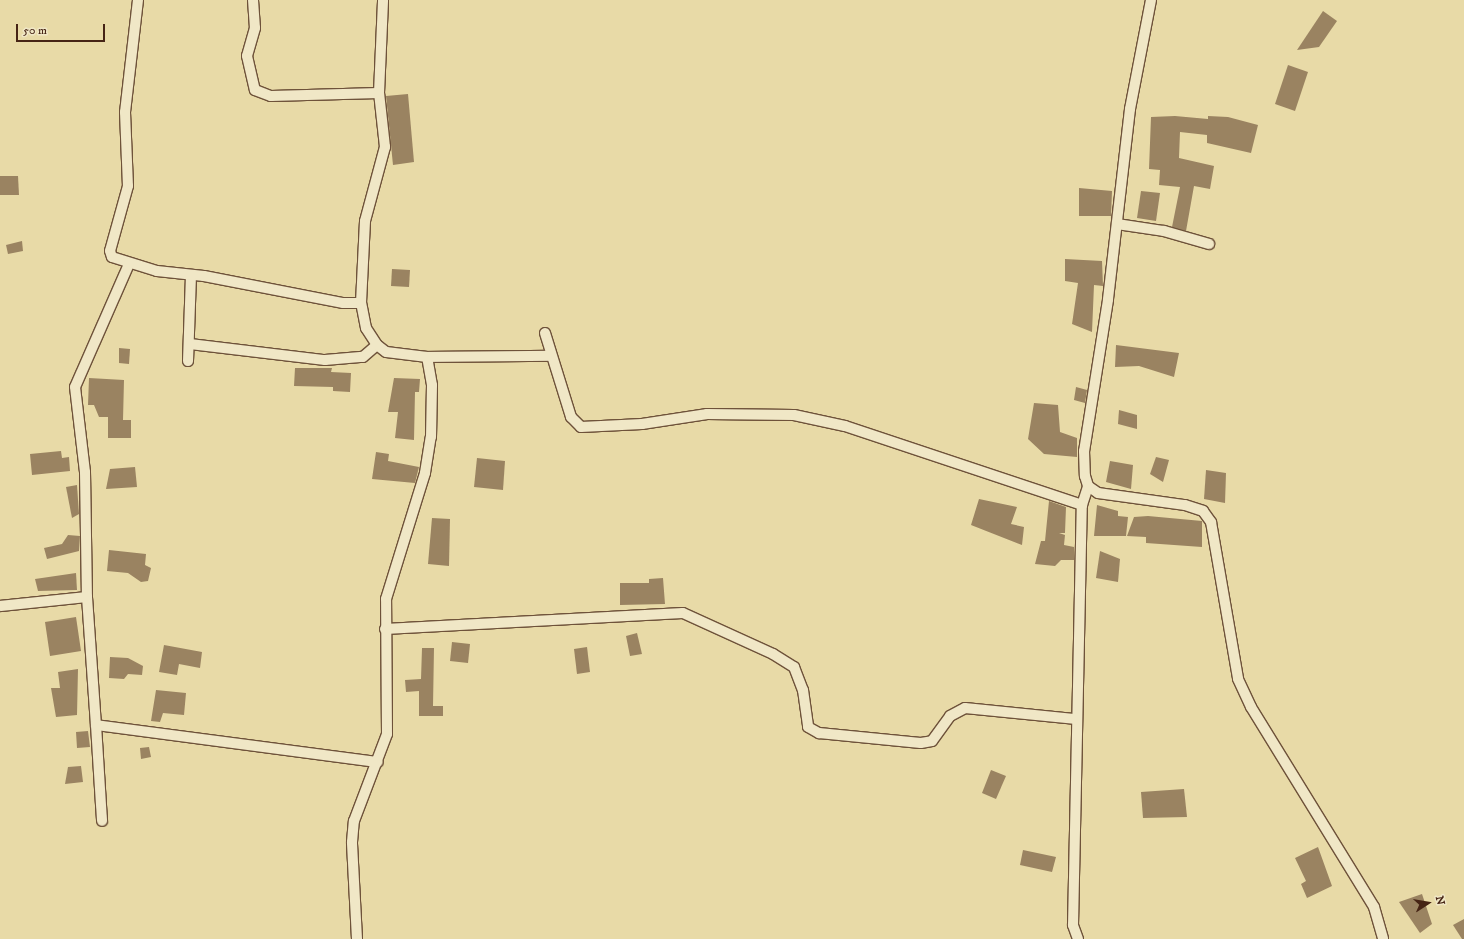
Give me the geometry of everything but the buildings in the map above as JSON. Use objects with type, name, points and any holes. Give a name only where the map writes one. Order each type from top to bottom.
[{"type":"street","points":[[138,0],[125,112],[128,186],[110,251],[120,260],[191,275],[343,303],[358,303]]},
{"type":"street","points":[[253,0],[255,28],[247,56],[255,90],[270,96],[379,93]]},
{"type":"street","points":[[383,0],[379,93],[385,147],[365,221],[358,303],[374,348],[386,352],[427,357],[551,356]]},
{"type":"street","points":[[1078,939],[1073,925],[1076,719],[1082,505],[1088,486],[1084,451],[1117,224],[1130,109],[1151,0]]},
{"type":"street","points":[[1117,224],[1164,231],[1209,244]]},
{"type":"street","points":[[102,822],[87,597],[85,472],[75,387],[120,260]]},
{"type":"street","points":[[188,362],[190,344],[191,275]]},
{"type":"street","points":[[545,333],[571,417],[581,427],[642,424],[707,414],[794,415],[845,426],[1082,505]]},
{"type":"street","points":[[190,344],[325,360],[363,357],[374,348]]},
{"type":"street","points":[[357,939],[354,821],[378,762],[388,715],[385,629],[386,599],[424,473],[431,437],[432,385],[427,357]]},
{"type":"street","points":[[1088,486],[1117,497],[1185,505],[1203,512],[1211,522],[1238,679],[1255,714],[1374,907],[1383,939]]},
{"type":"street","points":[[0,606],[87,597]]},
{"type":"street","points":[[385,629],[683,613],[773,654],[794,667],[803,690],[808,727],[820,733],[921,743],[932,741],[950,716],[965,708],[1076,719]]},
{"type":"street","points":[[96,725],[378,762]]}]
